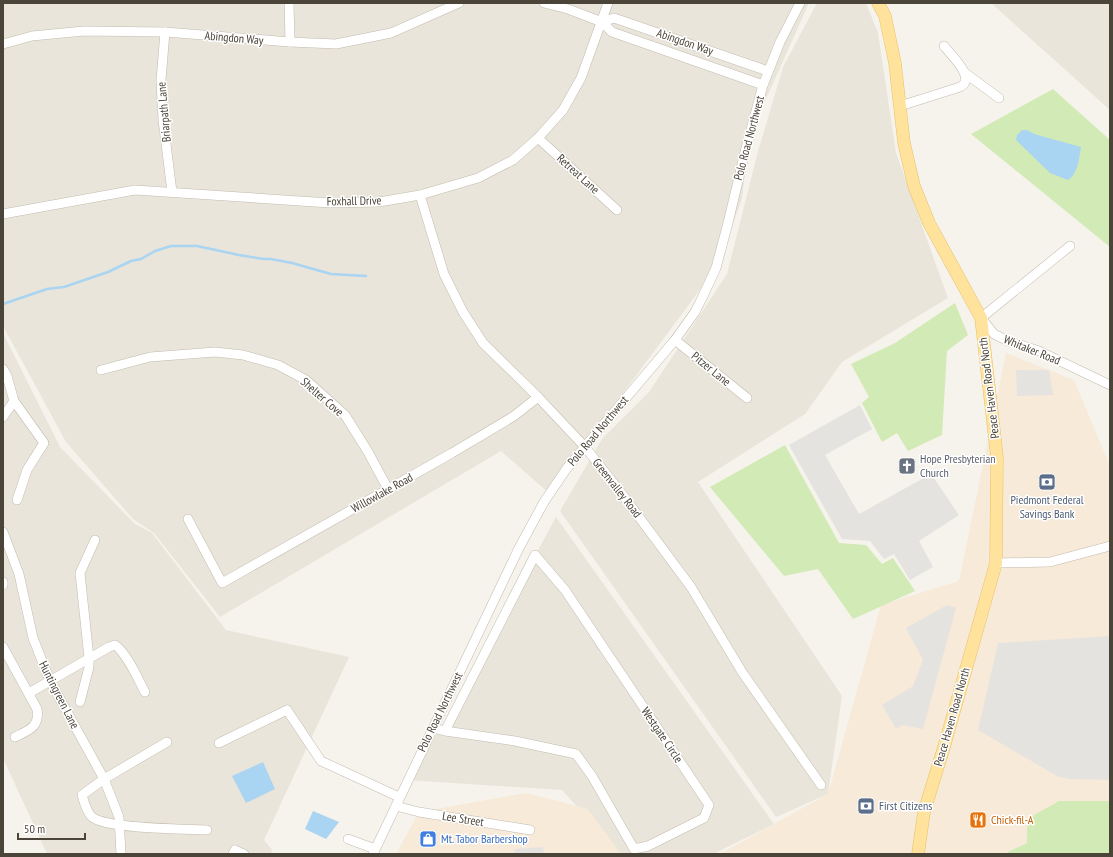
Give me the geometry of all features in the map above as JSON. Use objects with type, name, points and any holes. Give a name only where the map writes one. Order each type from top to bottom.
[{"type":"main road","name":"Peace Haven Road North","points":[[878,3],[885,16],[895,63],[904,143],[914,186],[929,223],[981,318],[997,457],[996,563],[924,812],[918,854]]},
{"type":"street","points":[[289,3],[290,42]]},
{"type":"street","name":"Abingdon Way","points":[[3,44],[32,36],[84,30],[164,32],[290,42],[336,44],[391,33],[459,3]]},
{"type":"street","name":"Abingdon Way","points":[[544,3],[568,9],[602,22],[612,32],[763,85]]},
{"type":"street","name":"Foxhall Drive","points":[[3,214],[135,190],[330,203],[379,202],[420,195],[478,178],[512,160],[538,138],[563,110],[581,78],[608,3]]},
{"type":"street","name":"Polo Road Northwest","points":[[374,852],[520,548],[549,493],[567,468],[674,340],[694,312],[703,296],[716,268],[745,150],[763,85],[780,42],[800,3]]},
{"type":"street","name":"Abingdon Way","points":[[602,22],[614,18],[768,71]]},
{"type":"street","name":"Briarpath Lane","points":[[164,32],[160,80],[163,120],[172,192]]},
{"type":"street","points":[[944,46],[965,73],[999,98]]},
{"type":"street","points":[[900,106],[963,86],[967,79],[965,73]]},
{"type":"street","name":"Retreat Lane","points":[[538,138],[617,210]]},
{"type":"street","name":"Greenvalley Road","points":[[420,195],[444,274],[463,312],[483,343],[538,397],[585,447],[620,490],[691,587],[742,672],[821,785]]},
{"type":"street","points":[[981,318],[1070,246]]},
{"type":"street","name":"Whitaker Road","points":[[981,318],[994,334],[1008,341],[1040,350],[1110,385]]},
{"type":"street","name":"Pitzer Lane","points":[[674,340],[747,398]]},
{"type":"street","name":"Shelter Cove","points":[[101,370],[150,357],[215,352],[243,355],[278,365],[306,380],[345,415],[368,452],[388,489]]},
{"type":"street","points":[[3,369],[7,376],[14,401],[44,443],[27,470],[17,500]]},
{"type":"street","name":"Willowlake Road","points":[[188,519],[222,582],[452,453],[514,416],[538,397]]},
{"type":"street","points":[[3,417],[14,401]]},
{"type":"street","name":"Huntingreen Lane","points":[[3,532],[19,574],[33,638],[50,681],[104,778],[119,817],[121,854]]},
{"type":"street","points":[[80,702],[89,667],[89,658],[80,574],[95,540]]},
{"type":"street","points":[[996,563],[1050,562],[1110,546]]},
{"type":"street","points":[[445,731],[535,555],[520,548]]},
{"type":"street","name":"Westgate Circle","points":[[433,728],[515,741],[576,754],[592,776],[634,849],[648,846],[704,818],[709,805],[565,590],[535,555]]},
{"type":"street","points":[[29,693],[108,647],[115,645],[124,655],[145,692]]},
{"type":"street","points":[[3,647],[38,709],[36,724],[30,730],[15,737]]},
{"type":"street","name":"Lee Street","points":[[219,743],[287,710],[321,761],[418,812],[530,830]]},
{"type":"street","points":[[167,742],[104,778],[82,796],[90,815],[94,819],[120,826],[207,830]]},
{"type":"street","points":[[348,840],[374,852]]},
{"type":"street","points":[[233,854],[235,850],[244,854]]},
{"type":"shaded area","points":[[3,3],[809,3],[749,137],[742,199],[716,268],[549,493],[501,451],[220,617],[154,533],[133,519],[66,442],[3,326]]},
{"type":"shaded area","points":[[817,3],[866,3],[878,33],[896,153],[948,298],[842,362],[805,414],[698,482],[842,696],[828,794],[776,817],[560,511],[602,439],[649,392],[727,274],[757,155],[783,67]]},
{"type":"shaded area","points":[[991,3],[1110,3],[1110,110]]},
{"type":"shaded area","points":[[3,333],[60,447],[134,523],[152,533],[226,630],[349,657],[264,840],[272,850],[271,854],[47,854],[3,758]]},
{"type":"shaded area","points":[[1006,353],[1074,380],[1110,466],[1110,854],[720,854],[828,794],[881,605],[959,581]]},
{"type":"shaded area","points":[[1016,370],[1049,370],[1053,395],[1017,396]]},
{"type":"shaded area","points":[[860,405],[872,429],[825,455],[859,514],[931,474],[959,515],[919,541],[933,567],[910,580],[894,554],[884,559],[870,541],[842,539],[789,445]]},
{"type":"shaded area","points":[[556,517],[774,824],[713,854],[620,854],[562,790],[407,780],[447,718]]},
{"type":"shaded area","points":[[947,605],[956,608],[923,729],[902,725],[896,729],[882,705],[913,686],[923,660],[906,628]]},
{"type":"shaded area","points":[[1110,636],[1110,780],[1070,779],[1059,777],[978,730],[998,643]]},
{"type":"shaded area","points":[[526,793],[588,809],[621,854],[396,854],[419,812]]},
{"type":"shaded area","points":[[543,847],[544,854],[515,854],[515,849]]},
{"type":"green space","points":[[1053,89],[1110,140],[1110,247],[971,134]]},
{"type":"green space","points":[[955,303],[968,335],[947,351],[942,435],[908,451],[897,433],[882,442],[862,403],[869,397],[851,364],[895,343]]},
{"type":"green space","points":[[785,445],[839,543],[866,545],[882,564],[893,558],[915,591],[853,619],[818,569],[784,576],[710,487]]},
{"type":"green space","points":[[1059,801],[1110,801],[1110,854],[1004,854],[1027,843],[1027,819]]},
{"type":"water","points":[[1022,130],[1027,130],[1034,134],[1081,147],[1078,165],[1074,174],[1068,180],[1050,173],[1016,140],[1017,135]]},
{"type":"water","points":[[263,762],[275,789],[246,803],[232,776]]},
{"type":"water","points":[[313,811],[339,822],[326,839],[305,829]]},
{"type":"waterway","points":[[3,304],[47,289],[64,287],[108,272],[131,261],[141,259],[155,251],[171,246],[197,246],[239,255],[292,263],[331,274],[366,276]]},
{"type":"place","name":"Hope Presbyterian Church","points":[[907,466]]},
{"type":"place","name":"Piedmont Federal Savings Bank","points":[[1047,482]]},
{"type":"place","name":"First Citizens","points":[[866,806]]},
{"type":"place","name":"Chick-fil-A","points":[[978,820]]},
{"type":"place","name":"Mt. Tabor Barbershop","points":[[428,839]]}]
